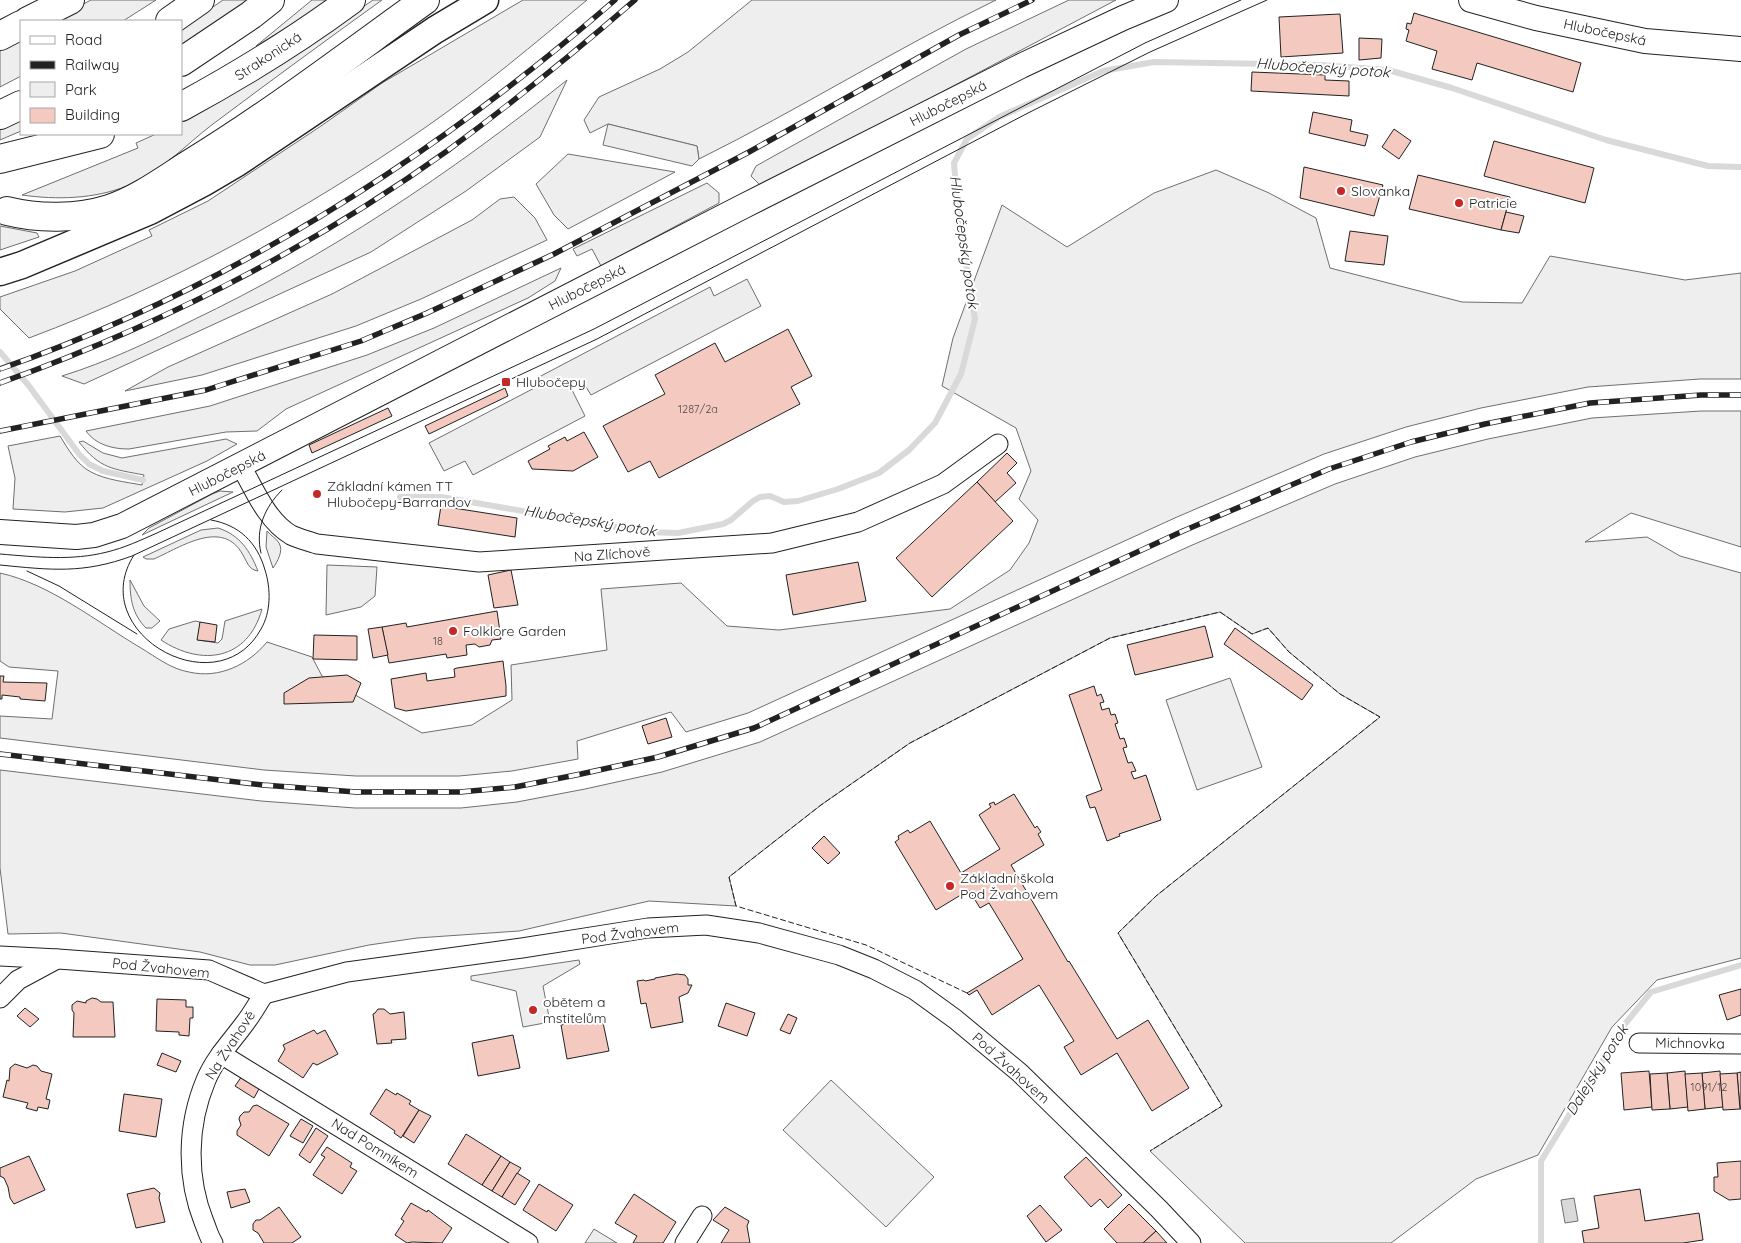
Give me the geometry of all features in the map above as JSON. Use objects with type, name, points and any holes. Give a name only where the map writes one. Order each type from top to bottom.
[{"type":"main road","points":[[30,20],[70,0]]},
{"type":"main road","points":[[171,20],[200,0]]},
{"type":"main road","points":[[182,61],[270,0]]},
{"type":"main road","name":"Strakonická","points":[[182,106],[241,74],[351,0]]},
{"type":"main road","points":[[130,202],[211,151],[424,0]]},
{"type":"main road","points":[[11,269],[91,237],[176,198],[237,163],[435,30],[485,0]]},
{"type":"main road","points":[[0,36],[20,26]]},
{"type":"main road","points":[[0,115],[20,105]]},
{"type":"main road","points":[[7,211],[44,217],[77,216],[107,210],[130,202],[303,120]]},
{"type":"main road","points":[[0,155],[47,135]]},
{"type":"main road","points":[[0,159],[96,135]]},
{"type":"street","name":"Hlubočepská","points":[[0,532],[76,537],[94,534],[134,521],[742,207],[1021,66],[1166,0]]},
{"type":"street","name":"Hlubočepská","points":[[1471,0],[1536,18],[1645,41],[1741,50]]},
{"type":"street","name":"Na Zlíchově","points":[[241,466],[266,509],[292,535],[317,544],[479,562],[772,543],[858,522],[943,484],[998,444]]},
{"type":"street","name":"Pod Žvahovem","points":[[0,956],[58,958],[209,970],[264,994],[346,972],[522,948],[648,928],[706,925],[759,933],[839,955],[874,969],[915,990],[955,1019],[1020,1073],[1159,1209],[1190,1243]]},
{"type":"street","points":[[0,998],[18,980],[58,958]]},
{"type":"street","name":"Na Žvahově","points":[[213,1243],[197,1204],[191,1173],[191,1141],[194,1119],[206,1079],[221,1054],[246,1022],[264,994]]},
{"type":"street","name":"Michnovka","points":[[1639,1042],[1741,1044]]},
{"type":"street","name":"Nad Pomníkem","points":[[221,1054],[528,1243]]},
{"type":"street","points":[[685,1243],[702,1216]]},
{"type":"green space","points":[[91,0],[156,0],[125,20],[53,20]]},
{"type":"green space","points":[[223,0],[250,0],[182,47],[182,28]]},
{"type":"green space","points":[[312,0],[328,0],[303,18],[256,46]]},
{"type":"green space","points":[[373,0],[382,0],[213,124],[151,174],[127,186],[102,194],[62,198],[22,195],[138,148],[136,143],[154,135],[182,135],[182,121],[265,74]]},
{"type":"green space","points":[[523,0],[587,0],[447,112],[379,159],[283,218],[184,271],[133,295],[29,338],[0,309],[0,297],[75,271],[152,236],[149,230],[208,201],[382,83]]},
{"type":"green space","points":[[752,0],[996,0],[921,38],[774,120],[699,159],[697,146],[608,124],[590,133],[584,120],[599,97],[660,69],[688,52]]},
{"type":"green space","points":[[1069,0],[1116,0],[762,187],[751,176],[756,166],[966,49]]},
{"type":"green space","points":[[20,38],[20,77],[0,87],[0,48]]},
{"type":"green space","points":[[567,80],[540,137],[466,191],[371,252],[84,384],[62,376],[112,358],[175,329],[241,296],[339,241],[478,148]]},
{"type":"green space","points":[[20,119],[20,131],[0,140],[0,128]]},
{"type":"green space","points":[[568,154],[675,172],[568,229],[554,215],[536,184]]},
{"type":"green space","points":[[1216,170],[1269,193],[1316,218],[1330,268],[1462,302],[1522,303],[1550,256],[1685,280],[1741,273],[1741,379],[1700,379],[1588,387],[1481,408],[1406,427],[1324,454],[1177,517],[748,713],[686,732],[671,712],[577,741],[578,759],[512,771],[459,776],[356,776],[264,770],[0,738],[0,716],[52,719],[58,671],[9,667],[0,661],[0,573],[19,578],[55,595],[164,662],[182,670],[200,674],[222,672],[251,657],[267,642],[312,657],[322,676],[422,733],[472,725],[512,700],[511,665],[607,650],[601,589],[681,583],[727,626],[779,630],[950,609],[1010,570],[1029,543],[1038,520],[1019,499],[1031,471],[1016,428],[942,386],[953,338],[1002,205],[1067,247],[1154,193]]},
{"type":"green space","points":[[707,183],[719,193],[719,203],[601,266],[592,249],[577,256],[573,249]]},
{"type":"green space","points":[[514,197],[535,218],[547,240],[421,299],[356,326],[202,375],[125,391],[168,367],[332,294],[472,220],[500,199]]},
{"type":"green space","points":[[0,226],[37,233],[39,237],[0,250]]},
{"type":"green space","points":[[561,268],[555,281],[528,298],[286,409],[257,431],[226,432],[129,449],[100,443],[86,431],[210,406],[367,355],[434,328]]},
{"type":"green space","points":[[1701,411],[1741,411],[1741,547],[1631,513],[1585,542],[1647,537],[1680,556],[1741,573],[1741,958],[1657,980],[1612,1027],[1538,1155],[1476,1179],[1391,1243],[1245,1243],[1150,1151],[1222,1106],[1118,933],[1156,896],[1380,717],[1340,694],[1289,652],[1268,628],[1252,634],[1220,612],[1110,638],[910,743],[821,805],[729,877],[736,906],[649,901],[519,931],[417,938],[369,945],[275,965],[250,965],[200,952],[61,933],[8,934],[0,868],[0,770],[261,801],[355,808],[461,808],[517,802],[585,789],[662,772],[760,742],[1190,546],[1335,484],[1415,457],[1488,439],[1592,418]]},
{"type":"green space","points":[[60,436],[77,461],[91,472],[110,479],[142,485],[144,475],[115,469],[101,463],[79,442],[83,441],[103,453],[122,458],[226,439],[237,444],[207,461],[103,508],[65,512],[13,509],[15,478],[8,446]]},
{"type":"green space","points":[[220,491],[233,492],[142,535],[149,528]]},
{"type":"green space","points":[[218,528],[238,539],[248,550],[258,571],[250,567],[235,544],[224,538],[201,539],[154,559],[143,557],[201,530]]},
{"type":"green space","points":[[267,531],[278,541],[281,549],[273,568],[266,547]]},
{"type":"green space","points":[[130,580],[144,606],[160,621],[152,628],[146,628],[141,623],[135,611],[131,599]]},
{"type":"green space","points":[[262,609],[255,626],[246,639],[235,648],[222,654],[207,656],[192,654],[177,649],[161,640],[169,629],[195,621],[200,622],[198,640],[218,643],[222,639],[225,621]]},
{"type":"green space","points":[[1230,678],[1262,767],[1197,790],[1166,700]]},
{"type":"green space","points":[[579,960],[580,964],[543,986],[550,1022],[523,1027],[516,991],[471,980],[471,976]]},
{"type":"green space","points":[[831,1080],[934,1177],[886,1227],[783,1130]]},
{"type":"shaded area","points":[[608,124],[697,146],[699,159],[692,166],[603,145]]},
{"type":"shaded area","points":[[747,279],[761,306],[591,395],[583,382],[571,388],[585,416],[473,475],[465,461],[444,471],[429,443],[542,384],[539,377],[710,287],[714,296]]},
{"type":"shaded area","points":[[327,565],[377,567],[375,596],[361,607],[326,615]]},
{"type":"shaded area","points":[[1574,1198],[1578,1221],[1565,1223],[1561,1200]]},
{"type":"shaded area","points":[[594,1229],[617,1243],[585,1243]]},
{"type":"building","points":[[1414,13],[1581,63],[1573,92],[1477,63],[1472,80],[1432,69],[1437,51],[1406,41],[1409,30],[1406,29],[1407,23],[1411,24]]},
{"type":"building","points":[[1340,14],[1343,53],[1281,57],[1279,17]]},
{"type":"building","points":[[1359,38],[1382,39],[1381,58],[1359,60]]},
{"type":"building","points":[[1252,72],[1325,75],[1325,80],[1349,81],[1349,96],[1251,91]]},
{"type":"building","points":[[1313,112],[1352,120],[1350,131],[1368,135],[1365,146],[1309,133]]},
{"type":"building","points":[[1394,129],[1411,141],[1399,159],[1382,147]]},
{"type":"building","points":[[1494,141],[1594,168],[1585,203],[1484,176]]},
{"type":"building","name":"Slovanka","points":[[1304,167],[1383,185],[1374,216],[1300,198]]},
{"type":"building","name":"Patricie","points":[[1418,175],[1510,197],[1501,230],[1409,209]]},
{"type":"building","points":[[1506,212],[1524,216],[1519,233],[1501,230]]},
{"type":"building","points":[[1350,231],[1388,236],[1384,265],[1345,261]]},
{"type":"building","points":[[788,329],[812,376],[791,387],[800,404],[659,478],[650,461],[628,472],[603,426],[665,394],[655,375],[715,343],[725,362]]},
{"type":"building","points":[[505,388],[508,396],[429,434],[425,426]]},
{"type":"building","points":[[388,408],[392,416],[312,453],[309,445]]},
{"type":"building","points":[[584,432],[598,457],[573,471],[532,469],[528,461],[550,449],[548,446],[565,437],[567,441]]},
{"type":"building","points":[[1007,453],[1017,463],[1007,473],[1016,483],[995,502],[977,482]]},
{"type":"building","points":[[977,482],[1013,521],[932,597],[896,558]]},
{"type":"building","points":[[441,506],[517,518],[515,537],[438,525]]},
{"type":"building","points":[[858,562],[866,601],[793,615],[786,575]]},
{"type":"building","points":[[511,570],[518,605],[494,608],[488,575]]},
{"type":"building","points":[[497,611],[501,639],[492,640],[490,645],[479,647],[475,644],[466,645],[467,655],[447,658],[446,654],[389,663],[382,627],[406,623],[407,627]]},
{"type":"building","points":[[200,622],[217,625],[215,642],[197,640]]},
{"type":"building","points":[[1205,626],[1213,657],[1135,675],[1127,645]]},
{"type":"building","points":[[382,627],[388,655],[373,658],[368,629]]},
{"type":"building","points":[[1235,628],[1313,685],[1302,700],[1224,644]]},
{"type":"building","points":[[314,635],[357,636],[357,660],[313,659]]},
{"type":"building","points":[[503,661],[506,696],[406,711],[395,708],[391,679],[426,673],[427,681],[455,677],[454,669],[457,668]]},
{"type":"building","points":[[347,675],[361,683],[353,702],[284,704],[284,693],[309,678]]},
{"type":"building","points":[[0,676],[4,676],[3,682],[47,683],[45,701],[2,695],[2,699],[0,699]]},
{"type":"building","points":[[1094,686],[1097,696],[1101,694],[1104,702],[1100,703],[1102,710],[1109,708],[1111,715],[1115,714],[1118,723],[1115,724],[1120,739],[1124,738],[1127,747],[1123,748],[1128,763],[1132,762],[1136,771],[1131,772],[1134,779],[1146,775],[1161,820],[1119,834],[1120,836],[1107,841],[1095,807],[1090,808],[1086,796],[1102,790],[1069,695]]},
{"type":"building","points":[[666,718],[672,737],[648,744],[642,726]]},
{"type":"building","points":[[1014,794],[1035,828],[1037,826],[1041,832],[1038,834],[1044,845],[1011,865],[1068,962],[1117,1039],[1148,1020],[1189,1088],[1152,1111],[1117,1053],[1081,1075],[1064,1047],[1074,1041],[1039,985],[992,1015],[977,990],[969,995],[967,993],[1023,959],[989,903],[980,908],[969,890],[936,910],[895,842],[899,839],[898,836],[908,830],[910,833],[930,821],[961,873],[1000,849],[979,815],[991,807],[989,804],[994,802],[995,805]]},
{"type":"building","points":[[824,836],[840,853],[828,864],[812,848]]},
{"type":"building","points":[[677,974],[685,975],[688,979],[688,985],[692,985],[688,993],[679,997],[683,1022],[651,1028],[646,1003],[641,1004],[637,981]]},
{"type":"building","points":[[1741,989],[1741,1015],[1727,1020],[1719,995]]},
{"type":"building","points":[[92,998],[101,1002],[113,1002],[115,1037],[73,1037],[74,1013],[72,1005],[77,1001],[86,1003],[86,1001]]},
{"type":"building","points":[[157,999],[186,1000],[186,1007],[193,1007],[193,1018],[190,1018],[189,1036],[179,1035],[179,1032],[156,1031]]},
{"type":"building","points":[[726,1003],[755,1013],[747,1036],[718,1026]]},
{"type":"building","points":[[25,1008],[39,1019],[30,1027],[17,1016]]},
{"type":"building","points":[[378,1009],[384,1009],[390,1014],[404,1012],[406,1039],[391,1040],[392,1043],[377,1044],[373,1014]]},
{"type":"building","points":[[788,1014],[797,1018],[790,1034],[780,1030]]},
{"type":"building","points":[[602,1018],[609,1051],[567,1059],[561,1025]]},
{"type":"building","points":[[314,1030],[317,1034],[325,1030],[338,1054],[317,1065],[313,1063],[303,1078],[278,1061],[285,1049],[283,1045]]},
{"type":"building","points":[[513,1035],[520,1068],[478,1076],[472,1043]]},
{"type":"building","points":[[162,1053],[181,1061],[176,1072],[157,1065]]},
{"type":"building","points":[[15,1064],[27,1068],[33,1065],[37,1066],[41,1071],[52,1074],[46,1099],[50,1100],[48,1109],[38,1107],[37,1111],[26,1108],[28,1103],[3,1097],[7,1080],[9,1081],[10,1068]]},
{"type":"building","points":[[1649,1071],[1652,1107],[1624,1110],[1621,1073]]},
{"type":"building","points":[[1685,1071],[1688,1107],[1670,1109],[1667,1073]]},
{"type":"building","points":[[1720,1071],[1723,1107],[1705,1109],[1702,1073]]},
{"type":"building","points":[[1741,1072],[1741,1109],[1740,1109],[1737,1073]]},
{"type":"building","points":[[1667,1073],[1670,1109],[1652,1110],[1650,1074]]},
{"type":"building","points":[[1702,1073],[1705,1109],[1688,1111],[1685,1074]]},
{"type":"building","points":[[1737,1073],[1740,1109],[1723,1110],[1720,1074]]},
{"type":"building","points":[[242,1076],[260,1087],[254,1098],[235,1086]]},
{"type":"building","points":[[386,1089],[411,1101],[409,1104],[419,1110],[401,1138],[394,1133],[395,1131],[370,1114]]},
{"type":"building","points":[[124,1094],[162,1099],[156,1137],[119,1131]]},
{"type":"building","points":[[257,1105],[289,1124],[269,1156],[237,1135],[241,1125],[240,1116],[244,1112],[249,1112],[253,1106]]},
{"type":"building","points":[[419,1110],[431,1116],[414,1143],[403,1136]]},
{"type":"building","points":[[301,1119],[313,1126],[303,1143],[290,1136]]},
{"type":"building","points":[[316,1128],[328,1136],[310,1163],[299,1155]]},
{"type":"building","points":[[466,1134],[501,1156],[482,1185],[448,1164]]},
{"type":"building","points":[[327,1147],[352,1163],[350,1167],[357,1171],[342,1194],[313,1175],[325,1157],[321,1155]]},
{"type":"building","points":[[29,1156],[45,1190],[14,1204],[10,1198],[4,1178],[0,1176],[0,1168]]},
{"type":"building","points":[[501,1156],[510,1162],[492,1191],[482,1185]]},
{"type":"building","points":[[1086,1157],[1122,1195],[1108,1208],[1100,1199],[1091,1207],[1064,1177]]},
{"type":"building","points":[[1741,1161],[1741,1199],[1729,1200],[1714,1191],[1714,1177],[1718,1177],[1717,1163]]},
{"type":"building","points":[[510,1162],[521,1168],[502,1197],[492,1191]]},
{"type":"building","points":[[517,1173],[530,1181],[515,1205],[502,1197]]},
{"type":"building","points":[[539,1184],[573,1205],[556,1231],[523,1210]]},
{"type":"building","points":[[154,1188],[160,1193],[159,1198],[165,1222],[136,1228],[127,1194]]},
{"type":"building","points":[[245,1189],[250,1202],[231,1208],[227,1192]]},
{"type":"building","points":[[1640,1189],[1645,1221],[1699,1213],[1703,1240],[1683,1243],[1584,1243],[1582,1231],[1599,1228],[1594,1196]]},
{"type":"building","points":[[634,1194],[676,1222],[663,1243],[633,1243],[637,1236],[615,1223]]},
{"type":"building","points":[[411,1203],[427,1212],[428,1210],[452,1228],[442,1243],[407,1243],[395,1235],[404,1221],[401,1219]]},
{"type":"building","points":[[1129,1204],[1156,1231],[1143,1243],[1117,1243],[1104,1229]]},
{"type":"building","points":[[1040,1205],[1062,1230],[1046,1242],[1027,1216]]},
{"type":"building","points":[[279,1207],[301,1237],[292,1243],[264,1243],[258,1233],[253,1230],[253,1224],[256,1220],[260,1220]]},
{"type":"building","points":[[725,1207],[749,1221],[747,1226],[750,1243],[721,1243],[729,1230],[713,1220]]},
{"type":"building","points":[[1156,1231],[1167,1243],[1143,1243]]},
{"type":"waterway","name":"Hlubočepský potok","points":[[400,497],[441,497],[645,532],[678,533],[723,524],[760,497],[770,496],[784,502],[798,501],[838,489],[879,473],[909,450],[935,423],[961,374],[975,319],[958,213],[954,163],[967,139],[999,117],[1103,71],[1154,62],[1321,65],[1388,70],[1452,88],[1606,140],[1708,166],[1741,167]]},
{"type":"waterway","name":"Hlubočepský potok","points":[[0,352],[29,386],[79,454],[89,464],[103,471],[143,480]]},
{"type":"waterway","name":"Dalejský potok","points":[[1541,1243],[1541,1161],[1625,1024],[1651,992],[1741,965]]},
{"type":"tram line","points":[[0,554],[54,558],[81,557],[120,548],[157,533],[594,329],[1145,43],[1241,0]]},
{"type":"tram line","points":[[0,565],[51,569],[82,568],[98,566],[132,556],[597,339],[1028,113],[1150,52],[1267,0]]},
{"type":"tram line","points":[[261,553],[259,535],[263,519],[266,511],[282,490]]},
{"type":"tram line","points":[[134,555],[123,584],[127,611],[141,634],[163,651],[189,661],[216,662],[241,652],[261,629],[267,615],[269,600],[267,577],[262,560],[252,543],[230,526],[211,520]]},
{"type":"tram line","points":[[27,571],[59,586],[137,634]]},
{"type":"railway","points":[[0,369],[84,337],[167,300],[247,259],[325,214],[401,165],[474,113],[546,58],[615,0]]},
{"type":"railway","points":[[0,383],[59,361],[175,310],[231,282],[342,221],[395,187],[471,133],[635,0]]},
{"type":"railway","points":[[0,431],[206,390],[361,341],[427,313],[554,254],[749,152],[959,35],[1032,0]]},
{"type":"railway","points":[[0,754],[263,785],[356,792],[460,792],[515,787],[581,774],[658,757],[754,728],[1183,531],[1329,469],[1411,442],[1485,424],[1590,403],[1701,395],[1741,395]]},
{"type":"fence","points":[[967,993],[866,945],[736,906],[729,877],[821,805],[910,743],[1110,638],[1220,612],[1252,634],[1268,628],[1289,652],[1340,694],[1380,717],[1156,896],[1118,933],[1222,1106],[1150,1151]]},
{"type":"place","name":"Slovanka","points":[[1341,191]]},
{"type":"place","name":"Patricie","points":[[1459,203]]},
{"type":"place","name":"Hlubočepy","points":[[506,382]]},
{"type":"place","name":"Základní kámen TT Hlubočepy-Barrandov","points":[[317,494]]},
{"type":"place","name":"Folklore Garden","points":[[453,631]]},
{"type":"place","name":"Základní škola Pod Žvahovem","points":[[950,886]]},
{"type":"place","name":"obětem a mstitelům","points":[[533,1010]]}]
